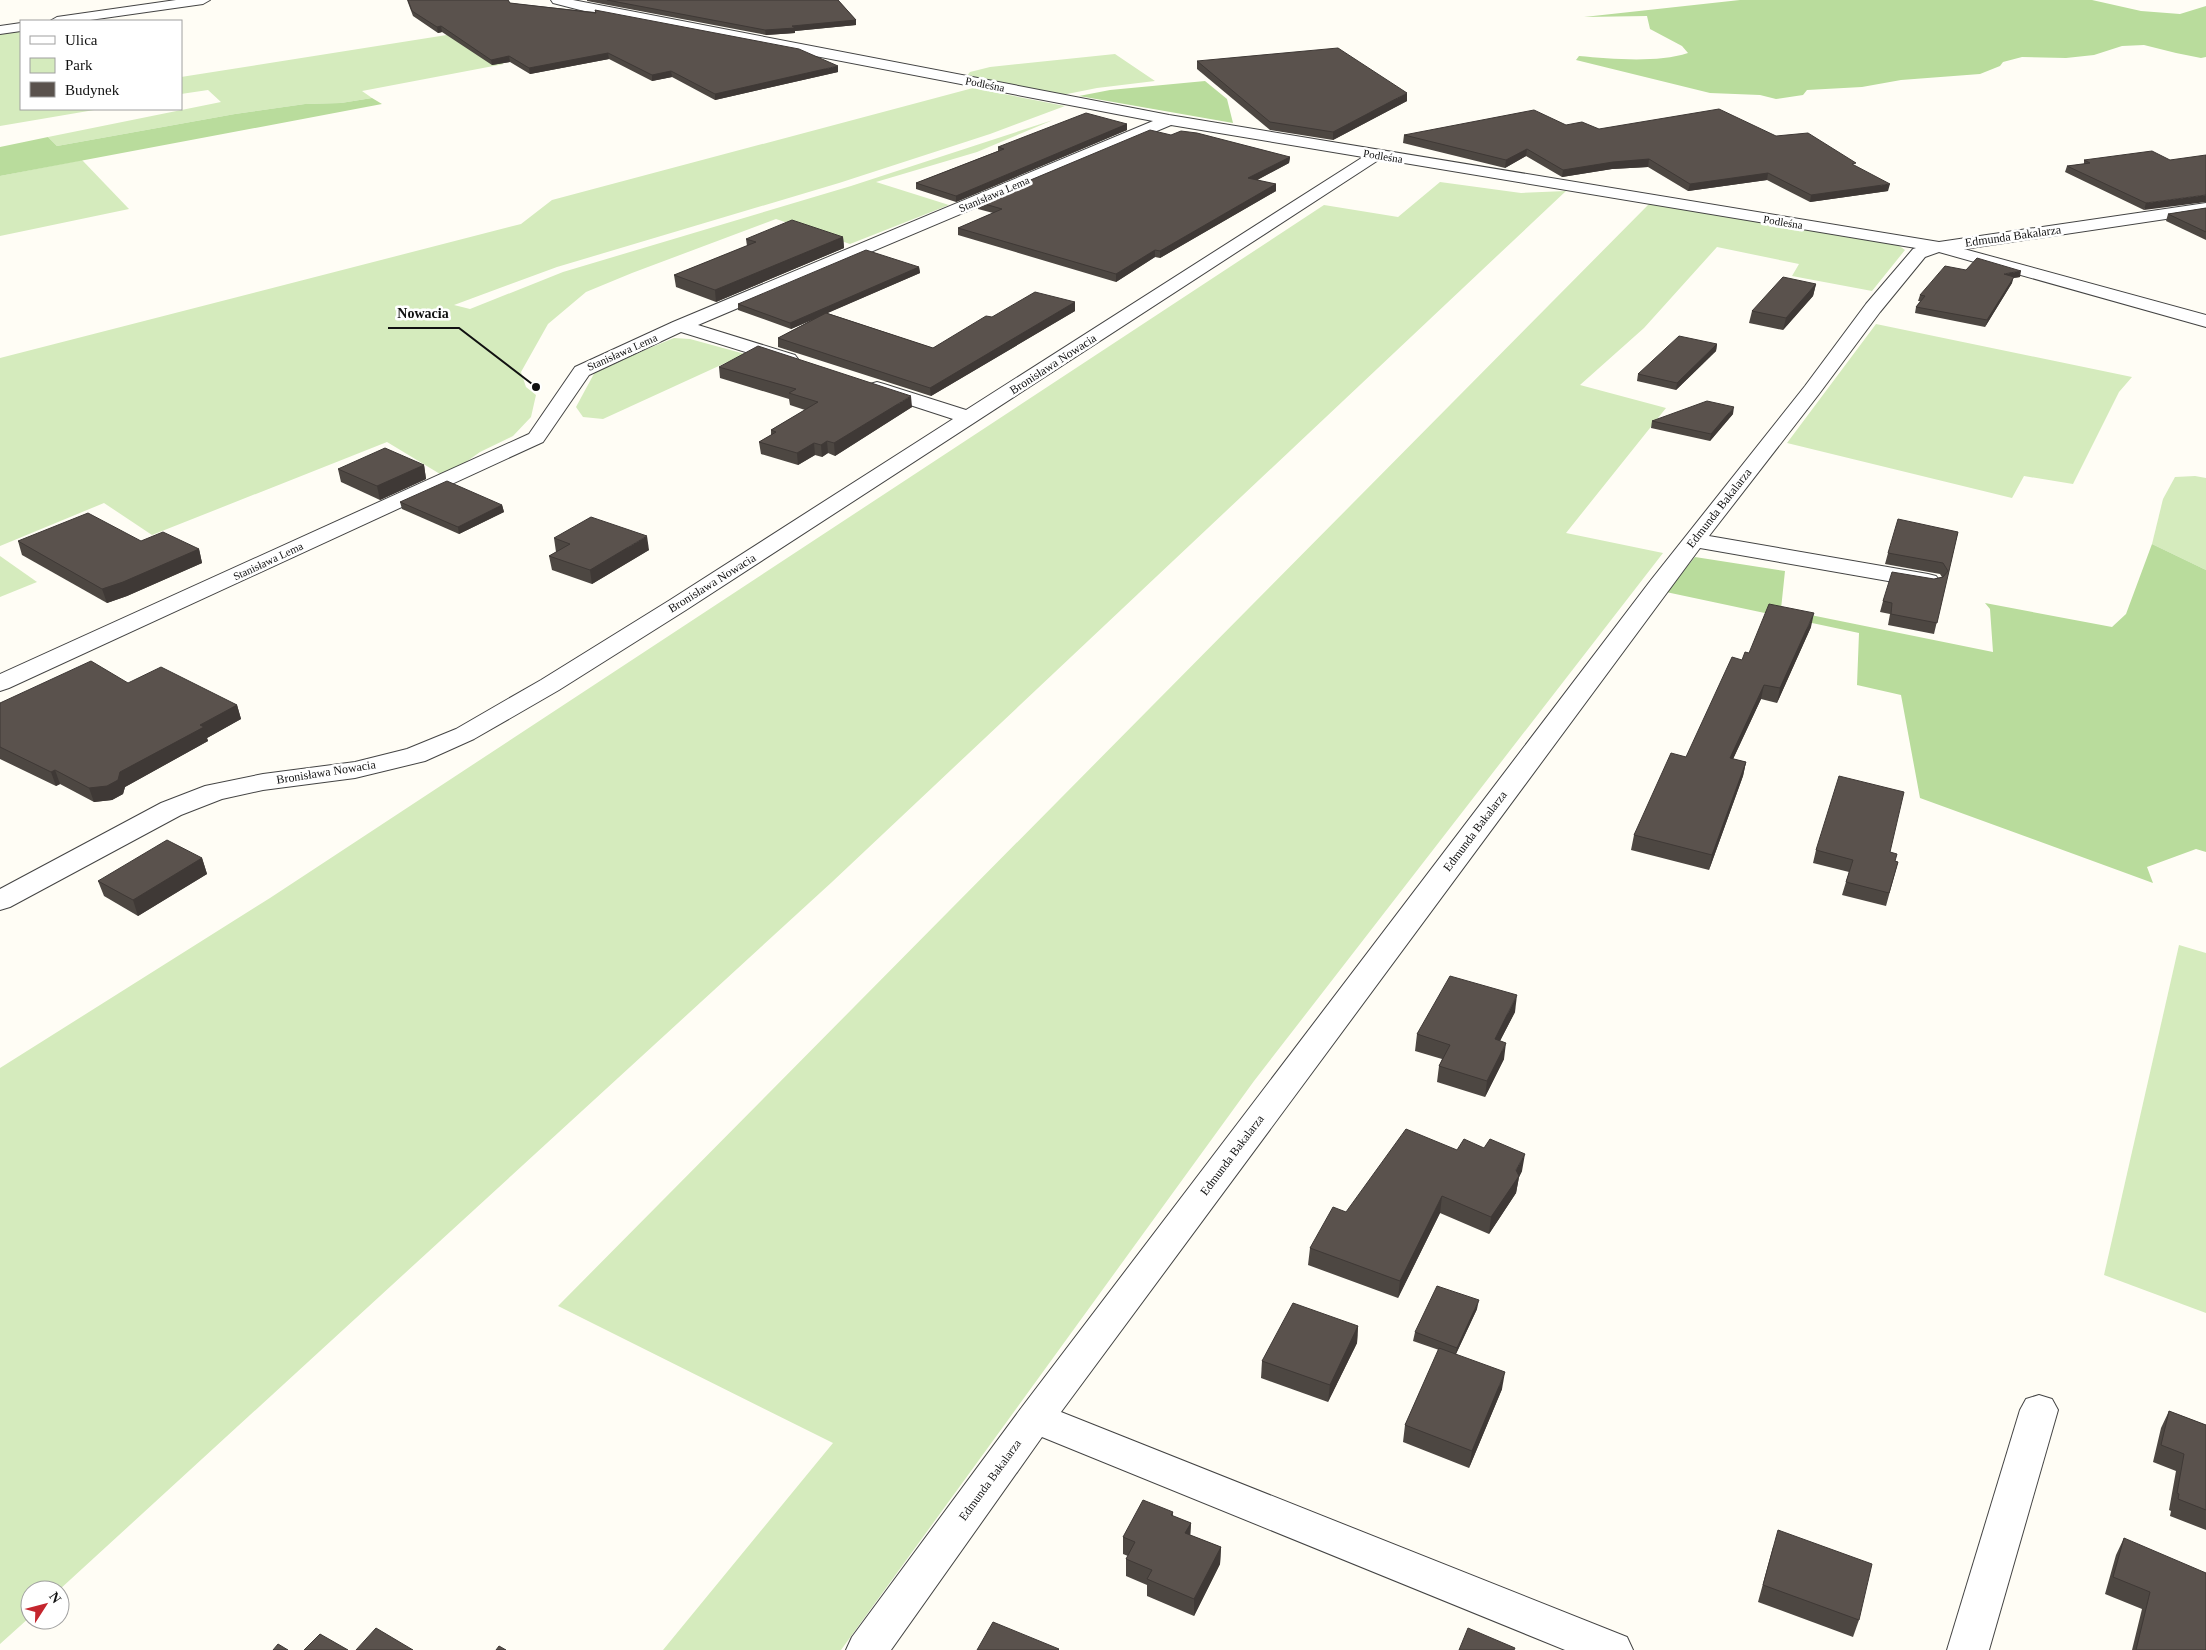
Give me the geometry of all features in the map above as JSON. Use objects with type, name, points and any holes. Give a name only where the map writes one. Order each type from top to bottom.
[{"type":"street","points":[[64,20],[203,0]]},
{"type":"street","name":"Podleśna","points":[[558,0],[592,9],[1169,120],[1939,247],[2206,322]]},
{"type":"street","points":[[0,30],[20,26]]},
{"type":"street","name":"Stanisława Lema","points":[[0,683],[536,438],[582,371],[680,326],[1169,120]]},
{"type":"street","name":"Bronisława Nowacia","points":[[0,901],[170,809],[215,792],[262,782],[355,770],[416,755],[465,734],[550,685],[678,605],[1376,155]]},
{"type":"street","name":"Edmunda Bakalarza","points":[[867,1650],[1035,1418],[1694,540],[1874,308],[1920,253],[1939,247],[2206,208]]},
{"type":"street","points":[[680,326],[805,364]]},
{"type":"street","points":[[860,382],[970,418]]},
{"type":"street","points":[[1694,540],[1932,581]]},
{"type":"street","points":[[1968,1650],[2039,1410]]},
{"type":"street","points":[[1035,1418],[1612,1650]]},
{"type":"green space","points":[[1740,0],[2092,0],[2141,11],[2180,14],[2206,6],[2206,57],[2201,58],[2144,45],[2122,46],[2094,55],[2066,58],[2022,57],[2003,62],[2000,66],[1980,74],[1901,80],[1862,87],[1807,90],[1803,95],[1776,99],[1760,95],[1710,93],[1576,60],[1579,56],[1649,59],[1688,53],[1682,46],[1650,29],[1647,16],[1584,17]]},
{"type":"green space","points":[[20,30],[20,110],[94,110],[0,126],[0,33]]},
{"type":"green space","points":[[453,34],[504,64],[362,91],[372,98],[341,103],[305,104],[235,114],[57,146],[48,137],[221,102],[208,90],[182,94],[182,77]]},
{"type":"green space","points":[[1115,54],[1155,81],[1097,88],[1062,95],[966,77],[970,72],[990,67]]},
{"type":"green space","points":[[1205,81],[1227,99],[1233,123],[1079,96],[1110,90]]},
{"type":"green space","points":[[973,88],[1065,106],[990,134],[839,183],[557,267],[454,305],[470,309],[563,272],[851,186],[1053,120],[977,152],[876,182],[949,205],[850,244],[776,219],[586,292],[548,324],[521,372],[526,387],[536,395],[531,417],[513,436],[480,452],[445,477],[387,442],[152,535],[104,503],[0,546],[0,358],[521,224],[552,200]]},
{"type":"green space","points":[[372,98],[382,104],[0,176],[0,147],[48,137],[57,146],[235,114],[305,104],[341,103]]},
{"type":"green space","points":[[82,160],[129,209],[0,236],[0,176]]},
{"type":"green space","points":[[1440,182],[1521,193],[1566,191],[832,882],[70,1580],[20,1580],[20,1626],[0,1644],[0,1068],[270,898],[1324,205],[1398,217]]},
{"type":"green space","points":[[1649,204],[1898,245],[1905,250],[1872,291],[1792,276],[1799,264],[1717,247],[1644,328],[1580,385],[1666,408],[1566,533],[1663,553],[1254,1081],[841,1650],[663,1650],[833,1443],[558,1306]]},
{"type":"green space","points":[[1876,324],[2132,377],[2119,392],[2073,484],[2024,476],[2012,498],[1787,443]]},
{"type":"green space","points":[[674,338],[690,339],[745,354],[603,419],[583,417],[576,407],[596,370]]},
{"type":"green space","points":[[2195,476],[2206,478],[2206,570],[2152,544],[2163,499],[2175,477]]},
{"type":"green space","points":[[2152,544],[2206,570],[2206,852],[2196,849],[2147,867],[2153,883],[1920,798],[1901,695],[1857,685],[1859,633],[1666,592],[1695,557],[1785,571],[1781,609],[1993,652],[1990,609],[1985,603],[2112,627],[2126,614]]},
{"type":"green space","points":[[0,556],[37,582],[0,597]]},
{"type":"green space","points":[[2179,945],[2206,953],[2206,1313],[2104,1275]]},
{"type":"building","points":[[408,0],[508,0],[510,3],[596,13],[595,10],[799,49],[838,66],[715,94],[671,71],[652,75],[608,53],[529,68],[509,56],[491,60],[441,26],[437,27],[412,11]]},
{"type":"building","points":[[607,0],[838,0],[856,20],[765,30]]},
{"type":"building","points":[[1338,48],[1407,93],[1333,132],[1270,122],[1197,61]]},
{"type":"building","points":[[1719,109],[1776,136],[1808,133],[1856,163],[1852,164],[1890,184],[1811,195],[1768,173],[1690,184],[1649,159],[1613,162],[1563,170],[1527,149],[1506,160],[1404,135],[1534,110],[1566,125],[1582,122],[1599,129]]},
{"type":"building","points":[[1086,113],[1127,124],[956,196],[916,183],[1004,149],[998,147]]},
{"type":"building","points":[[1150,130],[1171,135],[1181,131],[1197,133],[1290,157],[1248,178],[1276,184],[1160,251],[1155,250],[1116,274],[958,228],[1002,209],[978,202]]},
{"type":"building","points":[[2152,151],[2170,160],[2206,155],[2206,195],[2146,203],[2067,166],[2090,163],[2084,160]]},
{"type":"building","points":[[2206,208],[2206,232],[2168,214]]},
{"type":"building","points":[[792,220],[843,237],[715,290],[674,275],[756,242],[746,239]]},
{"type":"building","points":[[866,250],[919,267],[790,323],[738,304]]},
{"type":"building","points":[[1977,258],[2021,271],[2004,274],[2014,277],[1987,320],[1916,307],[1925,296],[1920,295],[1945,266],[1966,270]]},
{"type":"building","points":[[1783,277],[1816,284],[1786,318],[1752,311]]},
{"type":"building","points":[[1035,292],[1075,302],[930,388],[778,338],[826,313],[933,348],[986,316],[992,317]]},
{"type":"building","points":[[1679,336],[1717,344],[1677,383],[1638,374]]},
{"type":"building","points":[[758,346],[911,396],[834,443],[827,441],[821,445],[814,443],[797,453],[759,442],[776,432],[771,430],[818,402],[789,393],[796,389],[719,367]]},
{"type":"building","points":[[1707,401],[1734,407],[1711,434],[1652,421]]},
{"type":"building","points":[[385,448],[424,465],[377,486],[338,469]]},
{"type":"building","points":[[447,481],[502,505],[458,527],[400,502]]},
{"type":"building","points":[[88,513],[141,541],[163,532],[199,549],[123,582],[102,589],[18,541]]},
{"type":"building","points":[[591,517],[647,536],[590,570],[549,556],[570,544],[554,538]]},
{"type":"building","points":[[1898,519],[1958,532],[1937,623],[1891,614],[1892,603],[1883,601],[1892,572],[1934,579],[1943,577],[1948,571],[1943,563],[1888,553]]},
{"type":"building","points":[[1769,604],[1814,613],[1780,688],[1764,685],[1730,758],[1746,762],[1712,855],[1634,835],[1671,753],[1686,757],[1732,657],[1742,660],[1745,652],[1749,653]]},
{"type":"building","points":[[91,661],[128,683],[161,667],[237,705],[200,725],[204,727],[120,772],[118,780],[107,786],[89,788],[55,770],[51,772],[0,747],[0,703]]},
{"type":"building","points":[[1839,776],[1904,792],[1890,852],[1897,854],[1895,861],[1898,862],[1889,893],[1846,882],[1853,860],[1816,850]]},
{"type":"building","points":[[167,840],[202,858],[133,900],[98,881]]},
{"type":"building","points":[[1450,976],[1517,995],[1495,1039],[1506,1043],[1487,1081],[1439,1066],[1450,1045],[1417,1034]]},
{"type":"building","points":[[1406,1129],[1457,1150],[1464,1139],[1484,1148],[1490,1139],[1525,1154],[1516,1170],[1519,1176],[1491,1217],[1442,1196],[1400,1281],[1310,1248],[1333,1207],[1346,1212]]},
{"type":"building","points":[[1437,1286],[1479,1300],[1457,1348],[1415,1332]]},
{"type":"building","points":[[1293,1303],[1358,1326],[1330,1385],[1262,1361]]},
{"type":"building","points":[[1439,1348],[1505,1372],[1472,1451],[1405,1425]]},
{"type":"building","points":[[2169,1411],[2206,1425],[2206,1510],[2178,1499],[2179,1494],[2177,1493],[2184,1454],[2161,1445]]},
{"type":"building","points":[[1143,1500],[1173,1512],[1171,1515],[1191,1523],[1185,1533],[1221,1547],[1194,1599],[1147,1579],[1152,1570],[1126,1559],[1135,1542],[1123,1537]]},
{"type":"building","points":[[1778,1530],[1872,1564],[1859,1620],[1763,1585]]},
{"type":"building","points":[[2124,1538],[2206,1573],[2206,1650],[2136,1650],[2150,1592],[2113,1577]]},
{"type":"building","points":[[993,1622],[1059,1649],[977,1650]]},
{"type":"building","points":[[376,1628],[413,1650],[356,1650]]},
{"type":"building","points":[[1468,1628],[1515,1648],[1514,1650],[1459,1650]]},
{"type":"building","points":[[320,1634],[348,1650],[304,1650]]},
{"type":"building","points":[[278,1644],[288,1650],[273,1650]]},
{"type":"building","points":[[499,1646],[506,1650],[496,1650]]},
{"type":"place","name":"Nowacia","points":[[536,387]]}]
